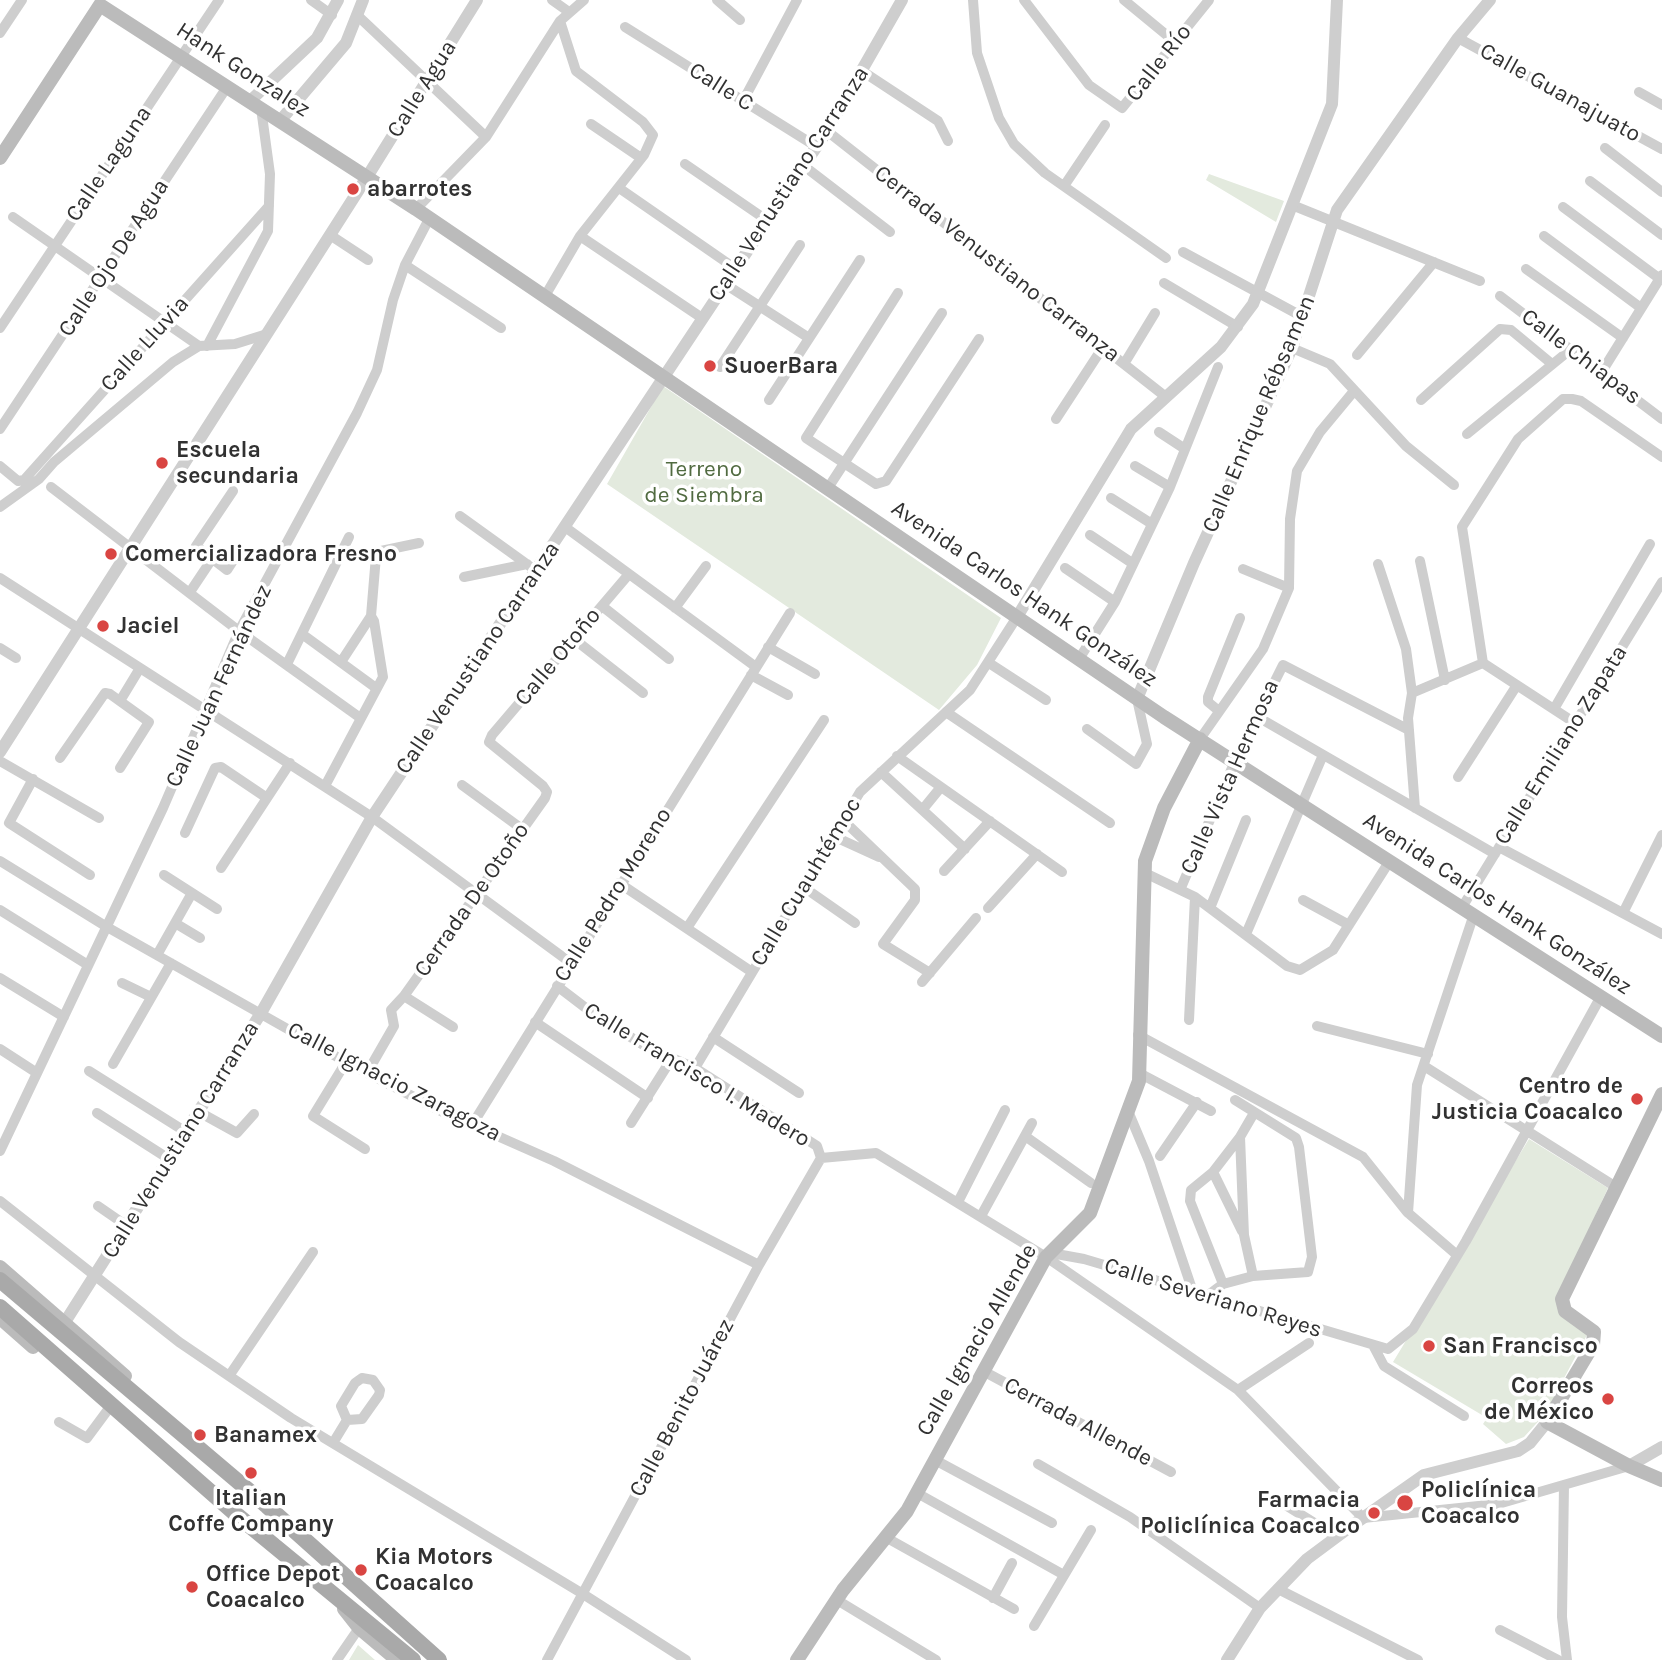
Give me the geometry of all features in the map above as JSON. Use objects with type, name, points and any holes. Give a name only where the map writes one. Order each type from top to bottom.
[{"type":"main road","name":"Hank Gonzalez","points":[[99,2],[367,177]]},
{"type":"main road","points":[[0,158],[99,2]]},
{"type":"main road","name":"Avenida Carlos Hank González","points":[[367,177],[1137,699],[1662,1036]]},
{"type":"main road","name":"Calle Ignacio Allende","points":[[797,1660],[837,1600],[887,1538],[917,1493],[1049,1255],[1090,1213],[1128,1111],[1139,1073],[1145,861],[1164,808],[1200,738]]},
{"type":"main road","points":[[1662,1094],[1562,1298],[1565,1311],[1594,1332],[1593,1345],[1547,1422],[1629,1466],[1662,1479]]},
{"type":"main road","points":[[0,1267],[160,1408],[222,1469]]},
{"type":"main road","points":[[0,1280],[222,1469],[439,1660]]},
{"type":"main road","points":[[0,1307],[115,1413]]},
{"type":"main road","points":[[0,1318],[191,1475],[339,1602],[413,1660]]},
{"type":"main road","points":[[354,1584],[382,1601],[449,1660]]},
{"type":"main road","points":[[339,1602],[359,1628],[397,1660]]},
{"type":"street","points":[[0,33],[22,0]]},
{"type":"street","name":"Calle Laguna","points":[[0,328],[219,0]]},
{"type":"street","points":[[311,0],[332,15]]},
{"type":"street","points":[[255,105],[317,38],[338,0]]},
{"type":"street","points":[[280,121],[346,43],[363,0]]},
{"type":"street","name":"Calle Agua","points":[[0,752],[477,0]]},
{"type":"street","points":[[552,0],[569,12]]},
{"type":"street","points":[[416,209],[486,137],[560,21],[584,0]]},
{"type":"street","points":[[717,0],[740,20]]},
{"type":"street","points":[[743,101],[797,0]]},
{"type":"street","name":"Calle Venustiano Carranza","points":[[65,1322],[261,1013],[372,817],[531,567],[565,527],[817,147],[902,0]]},
{"type":"street","points":[[973,0],[976,53],[999,118],[1014,144],[1064,186],[1166,258]]},
{"type":"street","name":"Calle Río","points":[[1024,0],[1089,85],[1122,108],[1209,0]]},
{"type":"street","points":[[1124,0],[1175,42]]},
{"type":"street","points":[[1017,617],[1131,429],[1221,347],[1238,327],[1258,295],[1332,104],[1337,0]]},
{"type":"street","name":"Calle Enrique Rébsamen","points":[[1137,699],[1194,564],[1292,348],[1331,223],[1373,155],[1458,38],[1490,0]]},
{"type":"street","points":[[358,16],[486,137]]},
{"type":"street","points":[[545,296],[580,236],[620,188],[653,135],[643,122],[576,71],[560,21]]},
{"type":"street","name":"Calle C","points":[[625,27],[817,147]]},
{"type":"street","name":"Calle Guanajuato","points":[[1458,38],[1662,149]]},
{"type":"street","points":[[862,71],[938,121],[948,141]]},
{"type":"street","name":"Calle Ojo De Agua","points":[[0,429],[227,87]]},
{"type":"street","points":[[1639,92],[1662,105]]},
{"type":"street","name":"Calle Lluvia","points":[[203,346],[268,231],[270,174],[255,105]]},
{"type":"street","points":[[591,124],[641,158]]},
{"type":"street","points":[[1064,186],[1105,125]]},
{"type":"street","name":"Cerrada Venustiano Carranza","points":[[827,131],[1166,397]]},
{"type":"street","points":[[1605,148],[1662,192]]},
{"type":"street","points":[[685,164],[768,221]]},
{"type":"street","points":[[804,166],[890,232]]},
{"type":"street","points":[[1590,181],[1662,235]]},
{"type":"street","points":[[620,188],[736,269]]},
{"type":"street","points":[[1292,205],[1480,281]]},
{"type":"street","name":"Calle Lluvia","points":[[3,472],[21,482],[269,206]]},
{"type":"street","points":[[1563,207],[1661,277],[1601,373]]},
{"type":"street","points":[[13,218],[100,280],[203,346]]},
{"type":"street","name":"Calle Juan Fernández","points":[[0,1151],[107,927],[239,631],[357,413],[377,370],[393,300],[405,265],[429,219]]},
{"type":"street","points":[[330,235],[368,260]]},
{"type":"street","points":[[580,236],[702,318]]},
{"type":"street","points":[[1544,236],[1641,308]]},
{"type":"street","points":[[720,367],[800,245]]},
{"type":"street","points":[[1183,252],[1303,317]]},
{"type":"street","points":[[769,400],[860,260]]},
{"type":"street","points":[[1357,355],[1434,262]]},
{"type":"street","points":[[405,265],[500,328]]},
{"type":"street","points":[[1527,269],[1623,338]]},
{"type":"street","points":[[1164,283],[1238,327]]},
{"type":"street","points":[[725,285],[809,338]]},
{"type":"street","points":[[898,293],[807,433],[809,442],[876,484],[882,484],[979,339]]},
{"type":"street","name":"Calle Chiapas","points":[[1500,296],[1662,419]]},
{"type":"street","points":[[828,488],[942,313]]},
{"type":"street","points":[[1124,364],[1155,313]]},
{"type":"street","points":[[1421,400],[1500,329],[1511,330],[1552,365]]},
{"type":"street","points":[[0,507],[39,479],[54,461],[163,370],[203,346],[235,344],[267,334]]},
{"type":"street","points":[[1056,419],[1103,347]]},
{"type":"street","points":[[1292,348],[1330,365],[1406,446],[1454,485]]},
{"type":"street","points":[[1467,434],[1570,349]]},
{"type":"street","points":[[1079,659],[1115,602],[1170,487],[1218,366]]},
{"type":"street","points":[[1200,738],[1263,649],[1289,588],[1290,519],[1297,471],[1320,432],[1354,391]]},
{"type":"street","points":[[1575,723],[1483,663],[1462,527],[1518,439],[1563,399],[1581,401],[1662,457]]},
{"type":"street","points":[[1159,432],[1185,449]]},
{"type":"street","points":[[1135,466],[1170,487]]},
{"type":"street","points":[[51,487],[239,631],[359,717]]},
{"type":"street","points":[[233,491],[196,546],[227,570],[240,550]]},
{"type":"street","points":[[1111,498],[1152,524]]},
{"type":"street","points":[[460,516],[531,567]]},
{"type":"street","points":[[565,527],[788,695]]},
{"type":"street","points":[[1090,535],[1132,563]]},
{"type":"street","points":[[286,664],[349,537]]},
{"type":"street","points":[[341,662],[371,616],[376,556],[381,551],[419,543]]},
{"type":"street","points":[[1554,709],[1650,544]]},
{"type":"street","points":[[190,592],[212,559]]},
{"type":"street","points":[[1420,561],[1445,680]]},
{"type":"street","points":[[1378,564],[1406,649],[1412,694],[1409,730],[1415,808]]},
{"type":"street","points":[[675,608],[706,566]]},
{"type":"street","points":[[464,577],[531,567]]},
{"type":"street","points":[[1065,568],[1115,602]]},
{"type":"street","points":[[1243,569],[1289,588]]},
{"type":"street","name":"Calle Otoño","points":[[489,742],[492,734],[629,574]]},
{"type":"street","points":[[0,578],[372,817],[571,963]]},
{"type":"street","name":"Calle Emiliano Zapata","points":[[1408,1213],[1417,1086],[1467,913],[1497,850],[1662,583]]},
{"type":"street","points":[[602,606],[669,659]]},
{"type":"street","name":"Calle Pedro Moreno","points":[[472,1125],[790,613]]},
{"type":"street","points":[[325,786],[359,717],[383,677],[371,616]]},
{"type":"street","name":"Calle Cuauhtémoc","points":[[695,1068],[860,792],[970,690],[1017,617]]},
{"type":"street","points":[[1219,711],[1208,702],[1208,697],[1240,618]]},
{"type":"street","points":[[302,634],[376,688]]},
{"type":"street","points":[[574,639],[643,693]]},
{"type":"street","points":[[768,647],[815,674]]},
{"type":"street","points":[[0,648],[16,658]]},
{"type":"street","points":[[989,663],[1046,700]]},
{"type":"street","points":[[1412,694],[1483,663]]},
{"type":"street","name":"Calle Vista Hermosa","points":[[1180,890],[1235,761],[1283,665],[1409,730]]},
{"type":"street","points":[[120,701],[140,668]]},
{"type":"street","points":[[1458,777],[1517,685]]},
{"type":"street","points":[[60,758],[105,694],[120,701],[149,722],[120,768]]},
{"type":"street","points":[[1087,729],[1136,764],[1147,744],[1137,699]]},
{"type":"street","points":[[946,712],[1110,823]]},
{"type":"street","points":[[1256,716],[1415,808],[1662,934]]},
{"type":"street","points":[[687,928],[824,720]]},
{"type":"street","name":"Cerrada De Otoño","points":[[367,1073],[394,1026],[391,1010],[404,996],[547,792],[489,742]]},
{"type":"street","points":[[1246,934],[1324,755]]},
{"type":"street","points":[[897,757],[1062,872]]},
{"type":"street","points":[[0,761],[99,818]]},
{"type":"street","points":[[221,868],[290,764]]},
{"type":"street","points":[[185,833],[215,768],[221,767],[267,798]]},
{"type":"street","points":[[881,772],[965,849]]},
{"type":"street","points":[[33,779],[9,823],[90,875]]},
{"type":"street","points":[[462,785],[522,829]]},
{"type":"street","points":[[923,809],[941,787]]},
{"type":"street","points":[[843,820],[915,889],[917,895],[883,944],[930,973]]},
{"type":"street","points":[[1210,908],[1246,820]]},
{"type":"street","points":[[944,871],[990,821]]},
{"type":"street","points":[[1623,913],[1662,835]]},
{"type":"street","points":[[833,836],[883,858]]},
{"type":"street","points":[[988,908],[1037,854]]},
{"type":"street","name":"Calle Ignacio Zaragoza","points":[[0,862],[107,927],[346,1062],[472,1125],[554,1161],[759,1265]]},
{"type":"street","points":[[1145,873],[1195,897],[1287,966],[1300,970],[1333,950],[1389,862]]},
{"type":"street","points":[[164,875],[218,909]]},
{"type":"street","points":[[620,883],[752,972]]},
{"type":"street","points":[[802,886],[855,923]]},
{"type":"street","points":[[157,955],[192,893]]},
{"type":"street","points":[[1189,1020],[1195,897]]},
{"type":"street","points":[[1303,900],[1349,925]]},
{"type":"street","points":[[0,910],[88,965]]},
{"type":"street","points":[[922,982],[976,918]]},
{"type":"street","points":[[175,923],[200,938]]},
{"type":"street","points":[[113,1064],[171,963]]},
{"type":"street","points":[[0,978],[64,1017]]},
{"type":"street","points":[[122,983],[151,998]]},
{"type":"street","name":"Calle Francisco I. Madero","points":[[557,986],[595,1015],[645,1046],[695,1068],[817,1146],[821,1158],[876,1153],[1049,1255],[1238,1390],[1363,1518]]},
{"type":"street","points":[[404,996],[453,1027]]},
{"type":"street","points":[[1374,1346],[1388,1349],[1413,1329],[1600,998]]},
{"type":"street","points":[[535,1022],[648,1098]]},
{"type":"street","points":[[1317,1026],[1427,1054]]},
{"type":"street","points":[[1138,1035],[1363,1157],[1408,1213],[1457,1255]]},
{"type":"street","points":[[713,1037],[799,1093]]},
{"type":"street","points":[[0,1049],[37,1073]]},
{"type":"street","points":[[631,1123],[672,1058]]},
{"type":"street","points":[[346,1062],[313,1116],[365,1149]]},
{"type":"street","points":[[1424,1066],[1528,1129],[1616,1187]]},
{"type":"street","points":[[89,1071],[186,1132]]},
{"type":"street","points":[[1139,1073],[1211,1111]]},
{"type":"street","points":[[1207,1296],[1223,1284],[1252,1276],[1308,1272],[1312,1257],[1296,1138],[1235,1100]]},
{"type":"street","points":[[1160,1156],[1197,1102]]},
{"type":"street","points":[[958,1202],[1005,1110]]},
{"type":"street","points":[[1128,1111],[1193,1292]]},
{"type":"street","points":[[199,1112],[237,1133],[254,1114]]},
{"type":"street","points":[[97,1113],[169,1159]]},
{"type":"street","points":[[1223,1284],[1190,1200],[1191,1190],[1213,1171],[1240,1137],[1254,1113]]},
{"type":"street","points":[[981,1216],[1032,1123]]},
{"type":"street","points":[[0,1124],[10,1130]]},
{"type":"street","points":[[1025,1136],[1091,1183]]},
{"type":"street","points":[[1240,1137],[1244,1235],[1252,1276]]},
{"type":"street","name":"Calle Benito Juárez","points":[[547,1660],[759,1265],[821,1158]]},
{"type":"street","points":[[1213,1171],[1244,1235]]},
{"type":"street","points":[[0,1201],[179,1342],[229,1376],[686,1660]]},
{"type":"street","points":[[98,1206],[127,1226]]},
{"type":"street","points":[[229,1376],[313,1252]]},
{"type":"street","name":"Calle Severiano Reyes","points":[[1049,1255],[1084,1259],[1374,1346]]},
{"type":"street","points":[[1238,1390],[1309,1343]]},
{"type":"street","points":[[1374,1346],[1384,1366],[1464,1416]]},
{"type":"street","name":"Cerrada Allende","points":[[985,1372],[1171,1472]]},
{"type":"street","points":[[362,1378],[373,1380],[380,1390],[379,1395],[362,1419],[347,1420],[341,1406],[355,1383],[362,1378]]},
{"type":"street","points":[[59,1422],[87,1438],[115,1413]]},
{"type":"street","points":[[333,1443],[347,1420]]},
{"type":"street","points":[[1227,1660],[1260,1608],[1307,1559],[1424,1475],[1518,1451],[1530,1443],[1547,1422]]},
{"type":"street","points":[[1363,1518],[1498,1504],[1629,1466],[1662,1447]]},
{"type":"street","points":[[935,1460],[1052,1523]]},
{"type":"street","points":[[1038,1464],[1129,1517],[1260,1608]]},
{"type":"street","points":[[1564,1485],[1562,1616],[1567,1660]]},
{"type":"street","points":[[917,1493],[1064,1575]]},
{"type":"street","points":[[1279,1501],[1337,1537]]},
{"type":"street","points":[[1034,1626],[1091,1530]]},
{"type":"street","points":[[887,1538],[1014,1609]]},
{"type":"street","points":[[993,1598],[1012,1563]]},
{"type":"street","points":[[1278,1589],[1418,1660]]},
{"type":"street","points":[[837,1600],[936,1660]]},
{"type":"street","points":[[337,1660],[359,1628]]},
{"type":"street","points":[[1500,1630],[1558,1660]]},
{"type":"green space","points":[[1209,174],[1284,201],[1276,222],[1206,180]]},
{"type":"green space","name":"Terreno de Siembra","points":[[663,386],[1001,618],[977,665],[939,710],[607,484]]},
{"type":"green space","points":[[1529,1139],[1608,1188],[1556,1301],[1588,1333],[1545,1414],[1524,1437],[1506,1444],[1483,1424],[1487,1418],[1393,1362]]},
{"type":"green space","points":[[358,1645],[375,1660],[349,1660]]},
{"type":"place","name":"abarrotes","points":[[353,189]]},
{"type":"place","name":"SuoerBara","points":[[710,366]]},
{"type":"place","name":"Escuela secundaria","points":[[162,463]]},
{"type":"place","name":"Comercializadora Fresno","points":[[111,554]]},
{"type":"place","name":"Jaciel","points":[[103,626]]},
{"type":"place","name":"Centro de Justicia Coacalco","points":[[1637,1099]]},
{"type":"place","name":"San Francisco","points":[[1429,1346]]},
{"type":"place","name":"Correos de México","points":[[1608,1399]]},
{"type":"place","name":"Banamex","points":[[200,1435]]},
{"type":"place","name":"Italian Coffe Company","points":[[251,1473]]},
{"type":"place","name":"Policlínica Coacalco","points":[[1405,1503]]},
{"type":"place","name":"Farmacia Policlínica Coacalco","points":[[1374,1513]]},
{"type":"place","name":"Kia Motors Coacalco","points":[[361,1570]]},
{"type":"place","name":"Office Depot Coacalco","points":[[192,1587]]}]
